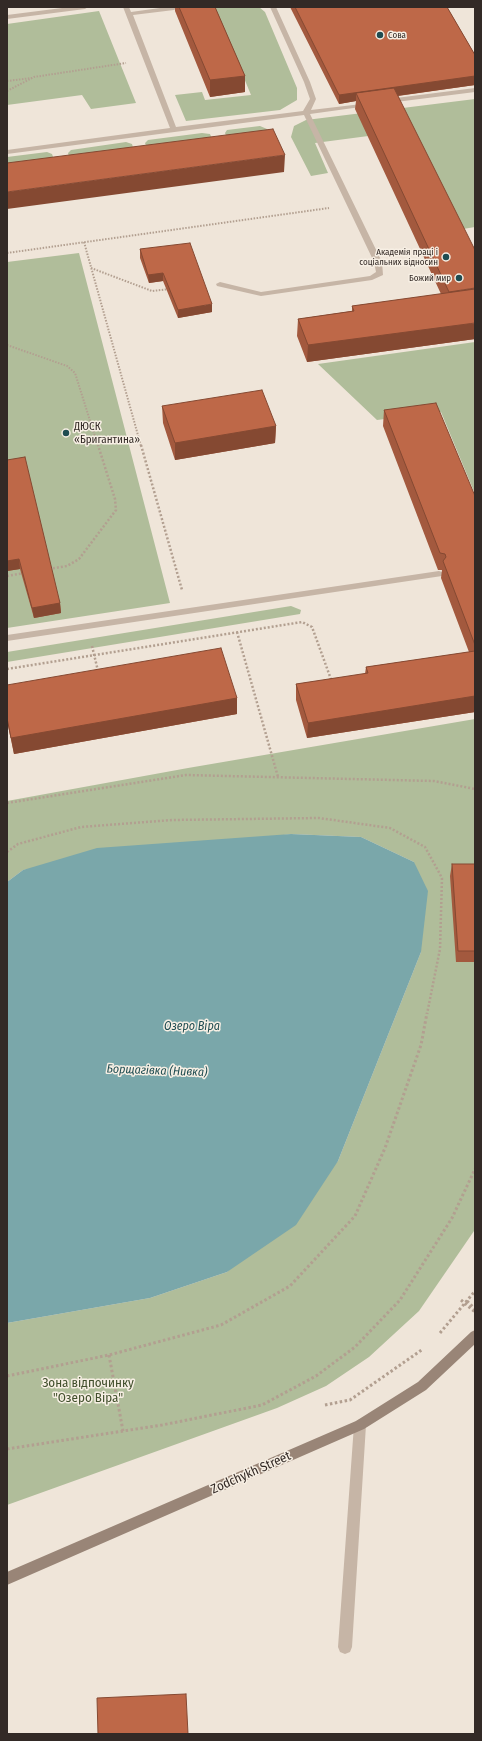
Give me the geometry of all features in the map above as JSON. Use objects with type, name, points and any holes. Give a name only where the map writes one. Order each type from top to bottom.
[{"type":"main road","name":"Zodchykh Street","points":[[7,1579],[360,1426],[422,1386],[475,1336]]},
{"type":"lane","points":[[7,17],[85,7]]},
{"type":"lane","points":[[273,7],[307,82],[313,99],[306,112]]},
{"type":"lane","points":[[174,8],[127,10],[174,130]]},
{"type":"lane","points":[[383,102],[475,90]]},
{"type":"lane","points":[[7,152],[375,103]]},
{"type":"lane","points":[[220,284],[261,294],[372,278],[380,273],[378,262],[306,112]]},
{"type":"lane","points":[[7,638],[439,574]]},
{"type":"lane","points":[[345,1647],[360,1426]]},
{"type":"path","points":[[7,81],[146,60]]},
{"type":"path","points":[[7,91],[34,77]]},
{"type":"path","points":[[7,253],[351,205]]},
{"type":"path","points":[[84,242],[188,611]]},
{"type":"path","points":[[91,268],[152,291],[175,289]]},
{"type":"path","points":[[7,345],[67,366],[75,373],[115,499],[116,510],[80,559],[67,566],[44,570]]},
{"type":"path","points":[[7,576],[29,572]]},
{"type":"path","points":[[7,669],[302,622],[312,627],[333,687]]},
{"type":"path","points":[[87,626],[100,677]]},
{"type":"path","points":[[237,632],[278,777]]},
{"type":"path","points":[[7,803],[186,775],[434,780],[475,789]]},
{"type":"path","points":[[7,852],[18,844],[81,827],[172,820],[319,818],[390,828],[425,847],[442,878],[440,949],[421,1045],[385,1148],[355,1216],[290,1286],[221,1325],[109,1355],[7,1376]]},
{"type":"path","points":[[7,1449],[122,1431],[262,1405],[316,1376],[354,1347],[400,1300],[452,1218],[475,1169]]},
{"type":"path","points":[[436,1338],[475,1291]]},
{"type":"path","points":[[461,1300],[475,1309]]},
{"type":"path","points":[[466,1302],[475,1313]]},
{"type":"path","points":[[325,1405],[350,1400],[425,1348]]},
{"type":"path","points":[[109,1355],[122,1431]]},
{"type":"green space","points":[[259,7],[265,12],[297,88],[297,100],[280,110],[186,121],[175,95],[202,92],[205,100],[251,95],[215,8]]},
{"type":"green space","points":[[99,11],[136,103],[91,109],[82,95],[7,105],[7,24]]},
{"type":"green space","points":[[475,99],[475,227],[463,229],[414,130],[315,143],[328,173],[311,176],[291,137],[294,126],[306,120]]},
{"type":"green space","points":[[260,126],[267,129],[271,143],[231,149],[225,133],[227,130]]},
{"type":"green space","points":[[202,133],[210,134],[217,150],[151,159],[145,143],[148,140]]},
{"type":"green space","points":[[126,142],[132,144],[137,161],[72,169],[68,153],[71,150]]},
{"type":"green space","points":[[47,152],[52,154],[58,171],[7,178],[7,157]]},
{"type":"green space","name":"ДЮСК «Бригантина»","points":[[79,253],[170,603],[7,628],[7,262]]},
{"type":"green space","points":[[475,342],[475,494],[441,412],[377,420],[318,364]]},
{"type":"green space","points":[[291,606],[301,610],[300,614],[7,662],[7,652]]},
{"type":"green space","name":"Зона відпочинку \"Озеро Віра\"","points":[[475,719],[474,1231],[419,1311],[369,1357],[326,1386],[277,1408],[7,1505],[7,1323],[150,1298],[227,1272],[338,1161],[421,952],[414,862],[361,837],[291,834],[23,870],[7,882],[7,801],[188,768]]},
{"type":"water","name":"Озеро Віра","points":[[291,834],[361,837],[414,862],[428,891],[421,952],[338,1161],[296,1225],[227,1272],[150,1298],[7,1323],[7,882],[23,870],[97,848]]},
{"type":"building","points":[[179,7],[215,7],[245,76],[210,80]]},
{"type":"building","points":[[295,7],[447,7],[475,55],[475,76],[339,95]]},
{"type":"building","points":[[394,88],[475,250],[475,288],[449,292],[356,93]]},
{"type":"building","points":[[273,129],[285,155],[7,192],[7,163]]},
{"type":"building","points":[[190,243],[212,304],[178,310],[163,273],[148,275],[140,249]]},
{"type":"building","points":[[475,289],[475,323],[308,345],[298,319],[354,311],[352,306]]},
{"type":"building","points":[[262,390],[276,426],[175,443],[162,406]]},
{"type":"building","points":[[436,403],[475,496],[475,645],[443,561],[446,557],[445,554],[440,553],[384,410]]},
{"type":"building","points":[[25,457],[60,603],[32,608],[19,559],[7,561],[7,460]]},
{"type":"building","points":[[221,648],[237,698],[11,738],[7,718],[7,685]]},
{"type":"building","points":[[475,651],[475,696],[308,723],[296,684],[368,673],[366,667]]},
{"type":"building","points":[[452,864],[475,864],[475,951],[458,951]]},
{"type":"building","points":[[186,1694],[188,1734],[98,1734],[97,1698]]},
{"type":"place","name":"Сова","points":[[380,35]]},
{"type":"place","name":"Академія праці і соціальних відносин","points":[[446,257]]},
{"type":"place","name":"Божий мир","points":[[459,278]]},
{"type":"place","name":"ДЮСК «Бригантина»","points":[[66,433]]},
{"type":"water label","name":"Борщагівка (Нивка)","points":[[157,1071]]}]
